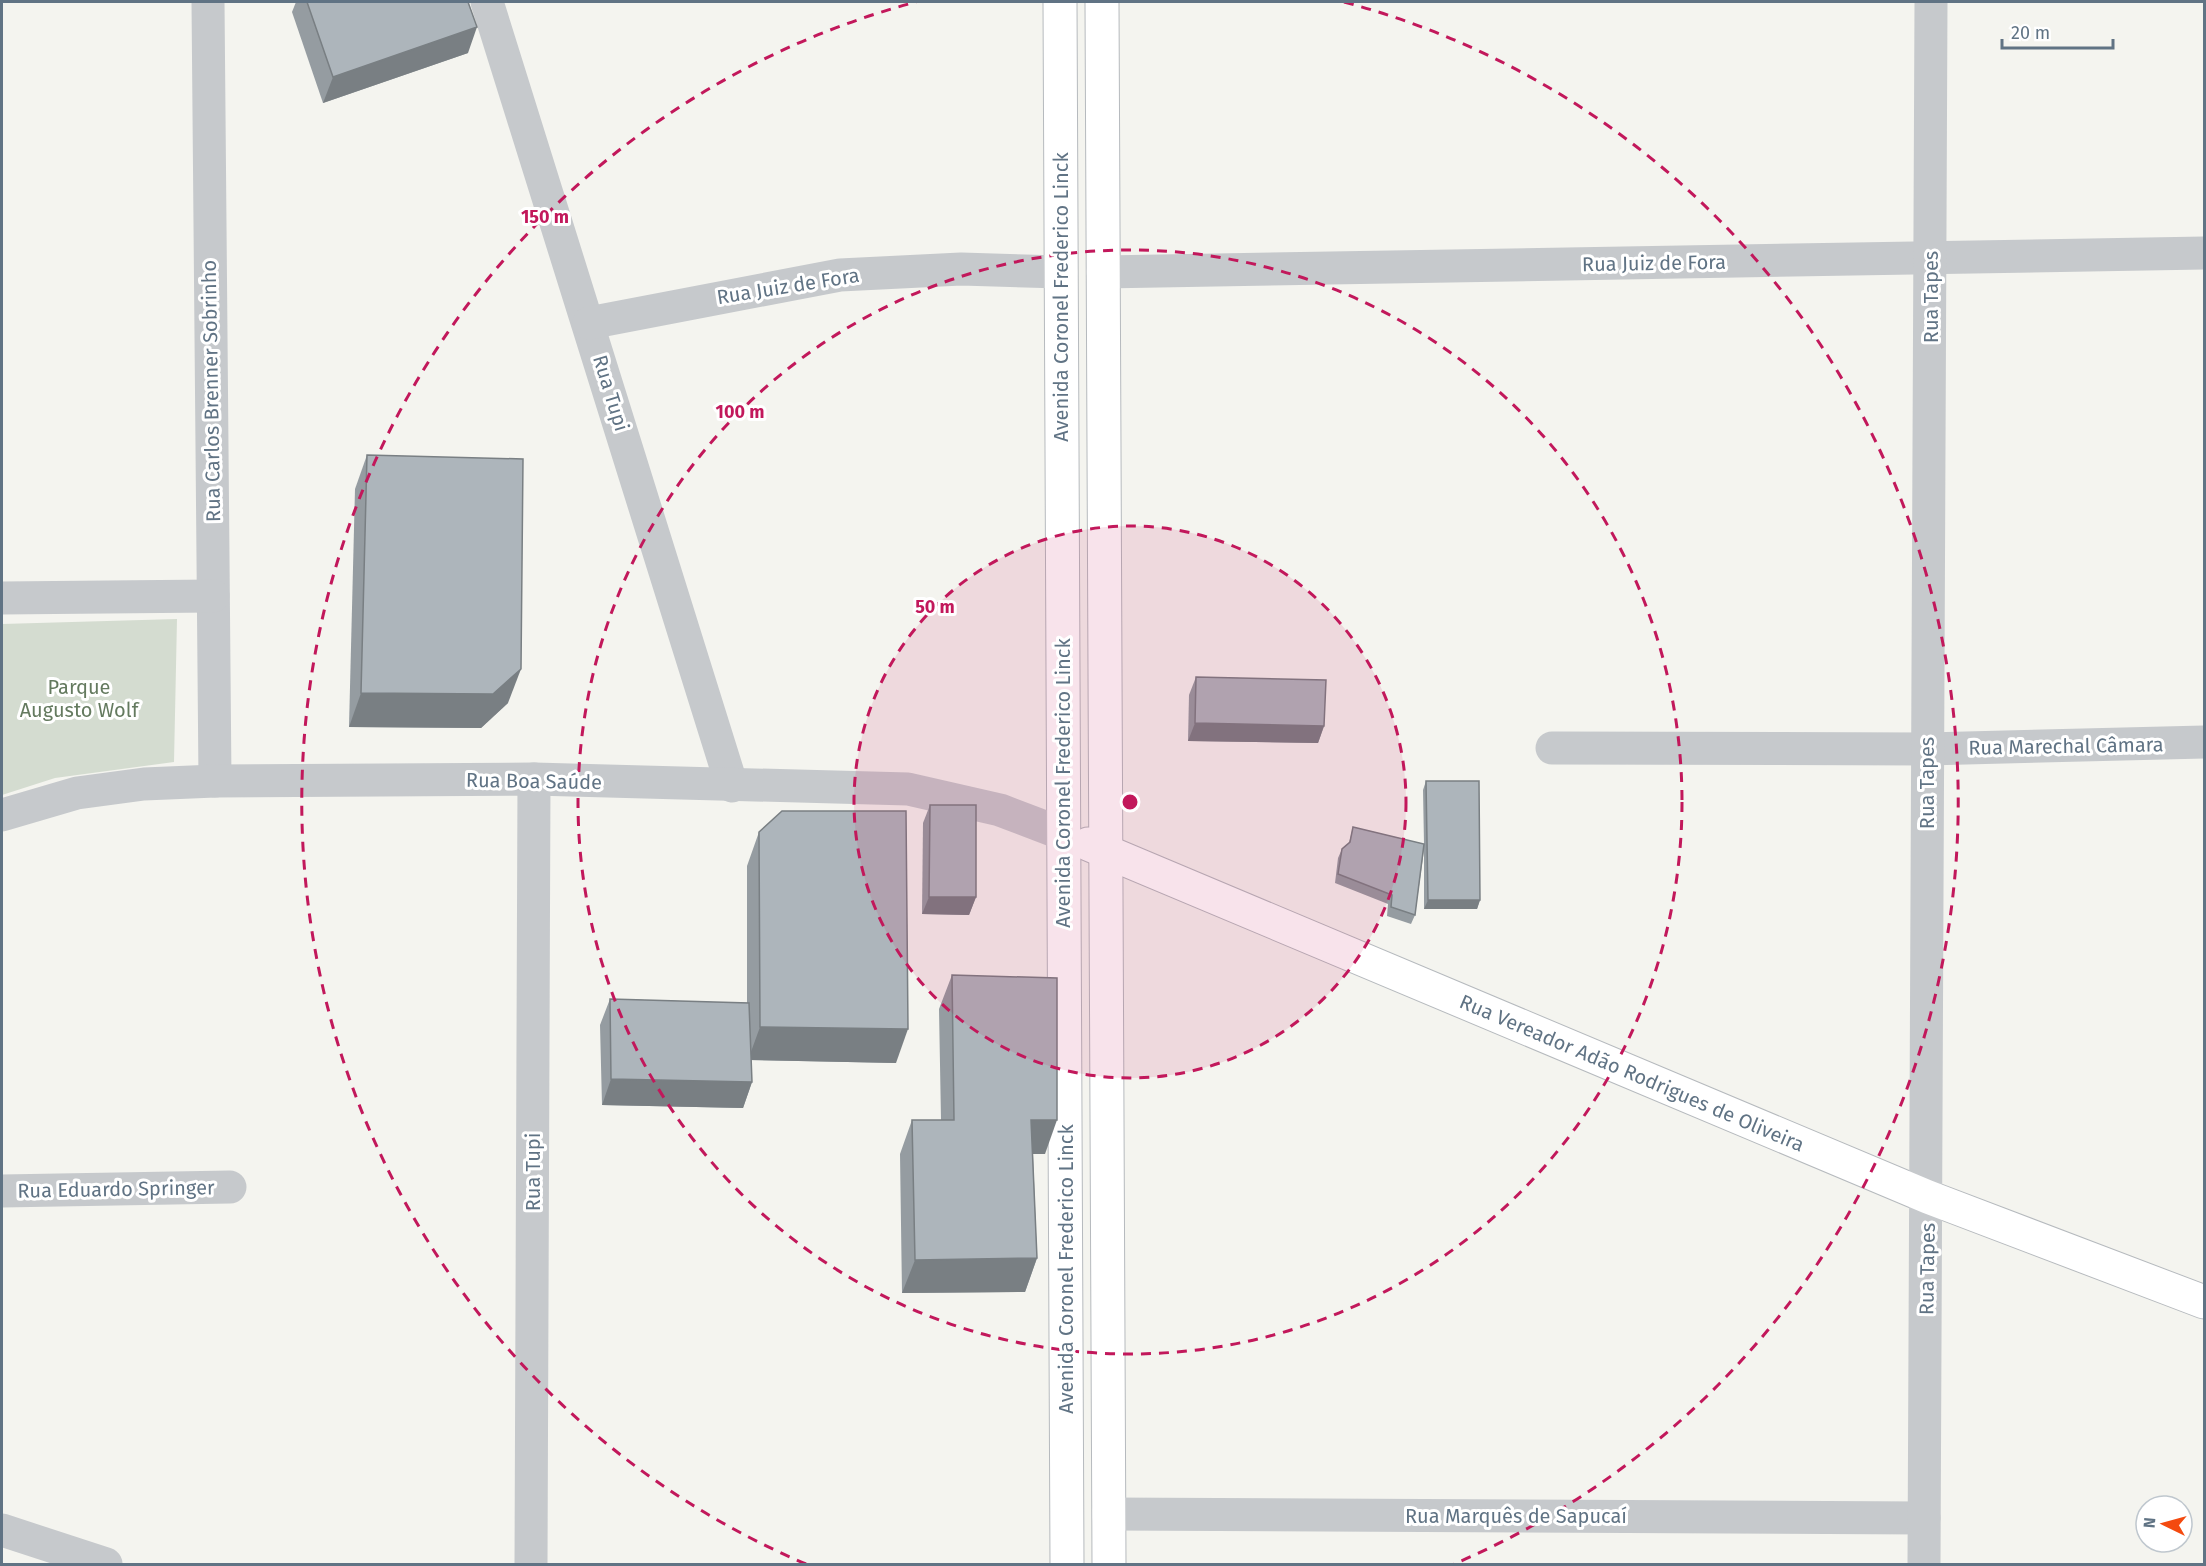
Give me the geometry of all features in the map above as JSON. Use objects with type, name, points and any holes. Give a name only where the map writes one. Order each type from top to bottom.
[{"type":"main road","name":"Avenida Coronel Frederico Linck","points":[[1060,2],[1067,1564]]},
{"type":"main road","points":[[1102,2],[1109,1564]]},
{"type":"main road","name":"Rua Vereador Adão Rodrigues de Oliveira","points":[[1064,834],[1928,1197],[2205,1302]]},
{"type":"street","name":"Rua Carlos Brenner Sobrinho","points":[[208,2],[215,781]]},
{"type":"street","name":"Rua Tupi","points":[[487,2],[732,786]]},
{"type":"street","name":"Rua Tapes","points":[[1924,1564],[1928,1197],[1927,750],[1932,258],[1931,2]]},
{"type":"street","name":"Rua Juiz de Fora","points":[[1103,272],[2205,253]]},
{"type":"street","name":"Rua Juiz de Fora","points":[[589,323],[840,275],[961,269],[1061,272]]},
{"type":"street","points":[[2,598],[213,596]]},
{"type":"street","name":"Rua Marechal Câmara","points":[[1552,748],[1927,750],[2205,742]]},
{"type":"street","name":"Rua Tupi","points":[[531,1564],[534,779]]},
{"type":"street","name":"Rua Boa Saúde","points":[[2,814],[77,793],[144,784],[215,781],[534,779],[908,789],[1000,810],[1064,834]]},
{"type":"street","name":"Rua Eduardo Springer","points":[[2,1191],[230,1187]]},
{"type":"street","name":"Rua Marquês de Sapucaí","points":[[1108,1514],[1924,1518]]},
{"type":"street","points":[[2,1530],[106,1564]]},
{"type":"green space","name":"Parque Augusto Wolf","points":[[177,619],[174,762],[55,778],[2,795],[2,624]]},
{"type":"building","points":[[307,2],[468,2],[477,27],[333,77]]},
{"type":"building","points":[[367,455],[523,459],[521,669],[493,694],[361,693]]},
{"type":"building","points":[[1196,677],[1326,680],[1324,726],[1195,723]]},
{"type":"building","points":[[1426,781],[1479,781],[1480,900],[1428,900]]},
{"type":"building","points":[[930,805],[976,805],[976,897],[929,897]]},
{"type":"building","points":[[782,811],[906,811],[908,1029],[760,1027],[759,832]]},
{"type":"building","points":[[1353,827],[1424,844],[1415,915],[1391,907],[1392,895],[1338,874],[1342,849],[1350,842]]},
{"type":"building","points":[[952,975],[1057,978],[1057,1120],[1031,1120],[1037,1258],[915,1260],[912,1120],[954,1120]]},
{"type":"building","points":[[610,999],[749,1003],[752,1082],[611,1079]]}]
